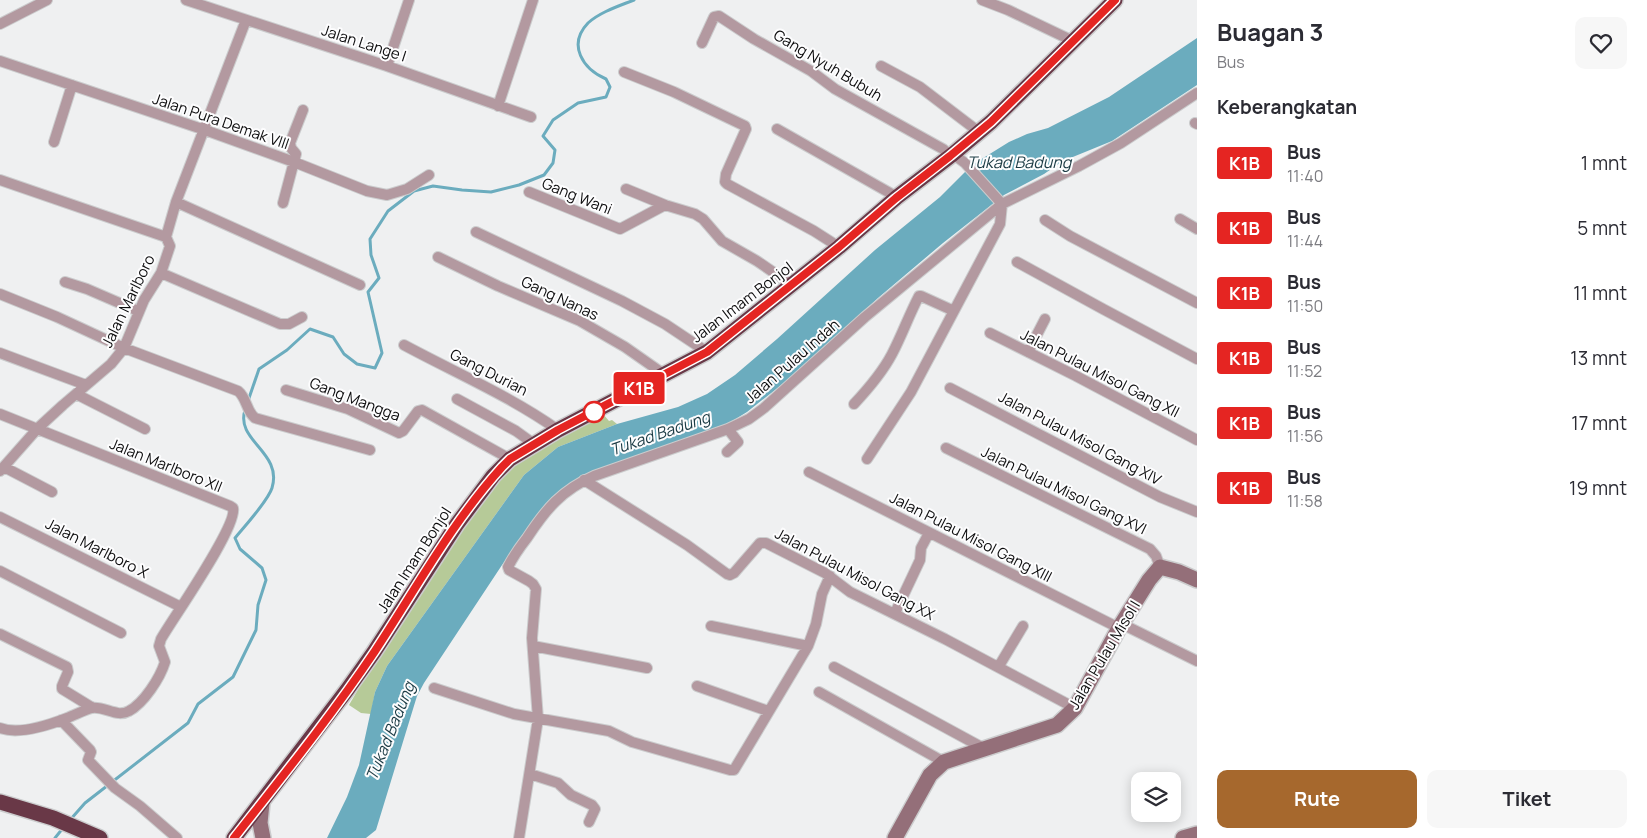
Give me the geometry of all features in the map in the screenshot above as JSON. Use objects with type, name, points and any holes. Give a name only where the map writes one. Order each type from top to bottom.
[{"type":"highway","name":"Jalan Imam Bonjol","points":[[234,838],[364,667],[457,524],[493,476],[510,459],[558,430],[707,352],[839,247],[896,198],[956,158],[979,132],[1027,88],[1115,0]]},
{"type":"highway","points":[[0,802],[53,818],[100,838]]},
{"type":"street","points":[[0,24],[47,0]]},
{"type":"street","name":"Jalan Lange I","points":[[186,0],[387,66],[531,117]]},
{"type":"street","points":[[387,66],[409,0]]},
{"type":"street","points":[[498,106],[532,0]]},
{"type":"street","points":[[982,0],[1008,10],[1073,42]]},
{"type":"street","name":"Gang Nyuh Bubuh","points":[[702,43],[714,16],[719,16],[811,72],[835,89],[956,158]]},
{"type":"street","name":"Jalan Marlboro","points":[[2,469],[38,428],[111,364],[124,348],[138,311],[161,273],[170,246],[166,237],[176,202],[246,20]]},
{"type":"street","name":"Jalan Pura Demak VIII","points":[[0,61],[205,130],[367,191],[387,195],[407,189],[429,175]]},
{"type":"street","points":[[881,66],[920,87],[979,132]]},
{"type":"street","points":[[624,72],[674,92],[743,125],[746,129],[726,174],[726,184],[814,231],[839,247]]},
{"type":"street","points":[[54,142],[72,85]]},
{"type":"street","name":"Jalan Pulau Indah","points":[[519,838],[538,719],[533,646],[535,587],[529,581],[508,570],[508,567],[543,514],[568,490],[584,480],[728,430],[749,419],[764,408],[865,316],[1000,203],[1079,166],[1121,143],[1197,93]]},
{"type":"street","points":[[283,203],[296,154],[291,148],[290,143],[303,110]]},
{"type":"street","points":[[777,129],[896,198]]},
{"type":"street","points":[[867,459],[911,392],[998,230],[1001,221],[1000,203],[956,158]]},
{"type":"street","points":[[0,180],[166,237]]},
{"type":"street","points":[[626,189],[665,205],[696,214],[703,219],[722,241],[757,261],[792,285]]},
{"type":"street","name":"Gang Wani","points":[[529,192],[620,229],[665,205]]},
{"type":"street","points":[[176,202],[360,285]]},
{"type":"street","points":[[1045,220],[1070,236],[1197,303]]},
{"type":"street","points":[[1180,220],[1197,229]]},
{"type":"street","points":[[476,232],[622,301],[665,324],[707,352]]},
{"type":"street","name":"Gang Nanas","points":[[438,257],[498,286],[580,321],[625,347],[665,375]]},
{"type":"street","points":[[1017,262],[1197,359]]},
{"type":"street","points":[[161,273],[280,324],[289,324],[302,317]]},
{"type":"street","points":[[65,282],[87,289],[138,311]]},
{"type":"street","points":[[0,294],[124,348],[229,387],[241,393],[251,414],[255,418],[370,450]]},
{"type":"street","points":[[854,404],[873,384],[884,368],[893,353],[919,296],[954,311]]},
{"type":"street","points":[[1028,352],[1046,319]]},
{"type":"street","name":"Jalan Pulau Misol Gang XII","points":[[990,334],[1197,440]]},
{"type":"street","name":"Gang Durian","points":[[404,345],[497,392],[558,430]]},
{"type":"street","points":[[0,353],[86,386]]},
{"type":"street","name":"Jalan Pulau Misol Gang XIV","points":[[950,388],[1141,488],[1197,512]]},
{"type":"street","name":"Gang Mangga","points":[[286,390],[348,409],[399,433],[403,431],[418,411],[422,410],[510,459]]},
{"type":"street","points":[[76,394],[145,429]]},
{"type":"street","points":[[457,398],[516,431],[534,444]]},
{"type":"street","points":[[0,414],[38,428]]},
{"type":"street","name":"Jalan Marlboro XII","points":[[38,428],[234,508],[234,516],[225,534],[181,607]]},
{"type":"street","points":[[727,452],[738,442],[728,430]]},
{"type":"street","name":"Jalan Pulau Misol Gang XVI","points":[[946,448],[1150,549],[1156,556],[1160,567]]},
{"type":"street","points":[[2,469],[52,492]]},
{"type":"street","name":"Jalan Pulau Misol Gang XIII","points":[[809,472],[929,533],[1197,661]]},
{"type":"street","name":"Jalan Pulau Misol Gang XX","points":[[584,480],[687,545],[727,574],[734,573],[763,542],[830,576],[850,592],[999,666],[1075,708]]},
{"type":"street","name":"Jalan Marlboro X","points":[[0,517],[181,607]]},
{"type":"street","points":[[894,613],[920,560],[921,548],[929,533]]},
{"type":"street","points":[[1160,567],[1180,572],[1197,580]]},
{"type":"street","name":"Jalan Pulau Misol I","points":[[895,838],[930,775],[944,762],[1057,725],[1075,708],[1148,580],[1160,567]]},
{"type":"street","points":[[0,571],[121,633]]},
{"type":"street","points":[[434,688],[514,714],[610,731],[632,742],[734,770],[808,646],[816,624],[822,594],[830,576]]},
{"type":"street","points":[[0,634],[66,667],[68,672],[62,689],[93,708],[120,713],[128,712],[134,708],[151,688],[164,665],[165,659],[161,654],[159,646],[161,639],[181,607]]},
{"type":"street","points":[[711,626],[808,646]]},
{"type":"street","points":[[999,666],[1023,626]]},
{"type":"street","points":[[533,646],[647,668]]},
{"type":"street","points":[[834,667],[985,749]]},
{"type":"street","points":[[698,686],[768,711]]},
{"type":"street","points":[[818,692],[944,762]]},
{"type":"street","points":[[0,728],[12,731],[22,730],[61,720],[93,708]]},
{"type":"street","points":[[61,720],[90,750],[88,760],[109,782],[177,838]]},
{"type":"street","points":[[530,774],[558,783],[571,795],[592,805],[595,810],[589,822]]},
{"type":"street","points":[[262,803],[260,823],[263,838]]},
{"type":"street","points":[[1183,838],[1197,834]]},
{"type":"green space","points":[[603,414],[609,421],[612,420],[617,424],[558,447],[524,475],[387,666],[375,692],[371,714],[361,713],[349,705],[384,645],[491,487],[524,456]]},
{"type":"water","name":"Tukad Badung","points":[[1197,38],[1197,85],[1112,141],[1063,161],[1044,174],[1004,195],[943,243],[878,298],[794,375],[747,412],[711,434],[593,472],[528,529],[502,565],[417,696],[376,830],[366,838],[327,838],[347,797],[359,765],[375,692],[387,666],[524,475],[558,447],[617,424],[678,407],[707,394],[735,375],[777,339],[875,250],[940,197],[972,165],[1009,142],[1048,128],[1109,97]]},
{"type":"waterway","points":[[248,401],[259,369],[287,350],[310,329],[333,337],[344,354],[357,364],[375,368],[382,353],[368,292],[379,278],[371,255],[370,239],[388,211],[414,191],[433,186],[491,192],[519,185],[544,175],[553,163],[555,150],[543,136],[553,120],[578,103],[606,97],[610,87],[606,79],[591,69],[580,56],[578,48],[582,31],[588,23],[598,16],[634,0]]},
{"type":"waterway","points":[[70,820],[85,803],[188,723],[198,704],[233,677],[256,630],[258,605],[266,580],[262,568],[240,549],[235,538],[266,500],[272,488],[274,476],[266,456],[247,430],[244,421],[245,410]]},
{"type":"waterway","points":[[55,838],[63,828]]},
{"type":"bus line","name":"K1B","points":[[234,838],[316,733],[374,652],[457,524],[493,476],[510,459],[558,430],[707,352],[991,122],[1115,0]]}]
